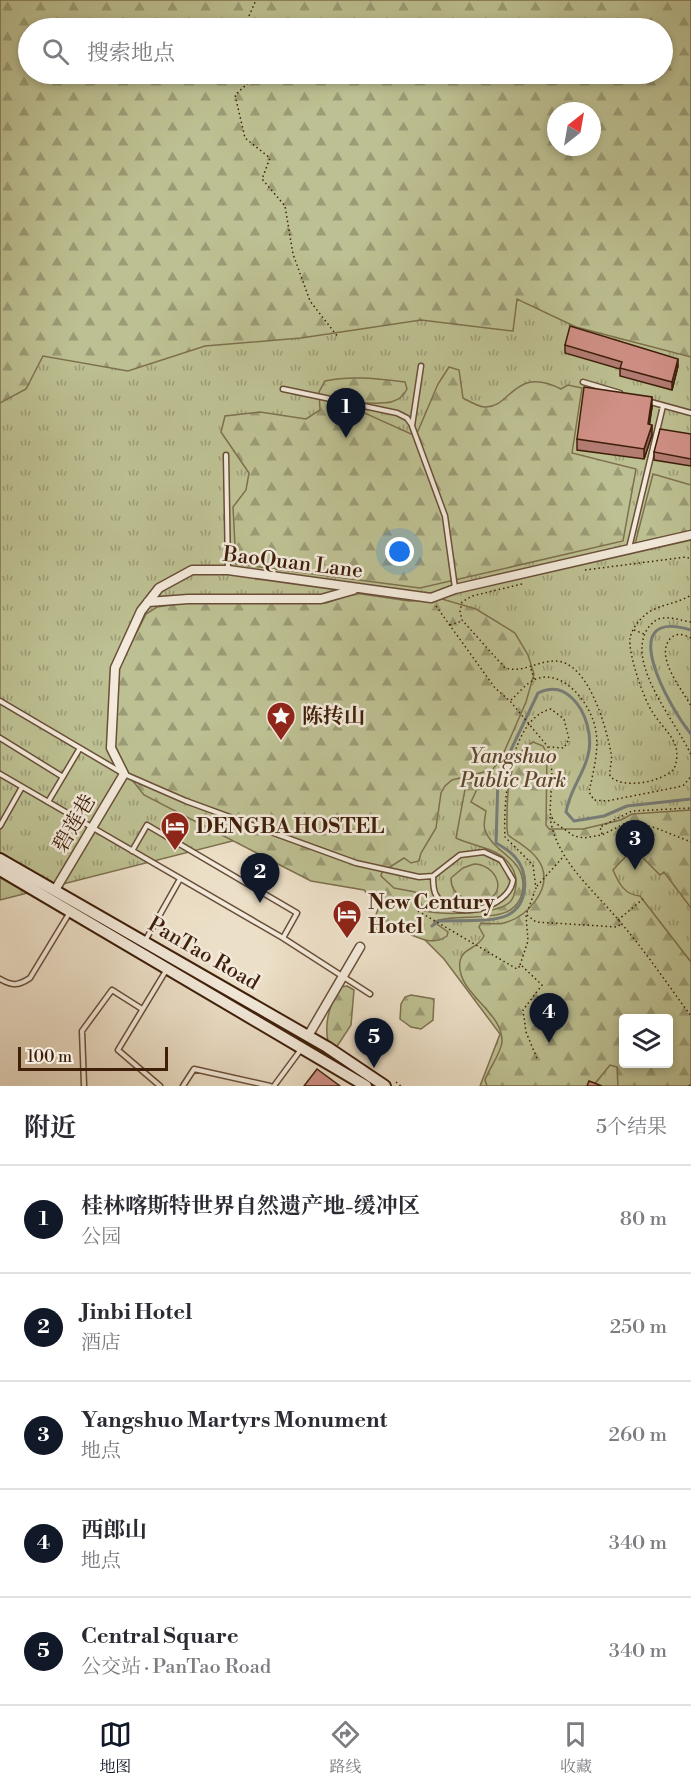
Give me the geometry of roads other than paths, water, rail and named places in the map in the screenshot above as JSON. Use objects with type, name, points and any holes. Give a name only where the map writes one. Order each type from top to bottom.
[{"type":"main road","name":"PanTao Road","points":[[0,859],[308,1036],[385,1086]]},
{"type":"main road","name":"PanTao Road","points":[[0,870],[366,1086]]},
{"type":"street","name":"BaoQuan Lane","points":[[124,774],[111,748],[115,668],[141,611],[159,588],[192,570],[228,570],[431,598],[455,589],[691,535]]},
{"type":"street","points":[[148,602],[188,598],[321,599],[357,588]]},
{"type":"street","name":"碧莲巷","points":[[55,891],[124,774]]},
{"type":"street","points":[[308,1036],[360,946]]},
{"type":"lane","points":[[412,426],[421,366]]},
{"type":"lane","points":[[583,382],[629,396]]},
{"type":"lane","points":[[283,389],[397,413],[407,418],[445,516],[455,589]]},
{"type":"lane","points":[[640,399],[691,413]]},
{"type":"lane","points":[[629,549],[663,406]]},
{"type":"lane","points":[[226,455],[228,570]]},
{"type":"lane","points":[[0,701],[124,774],[186,801],[356,863],[419,877],[432,876],[460,855],[484,852],[501,860],[513,880],[508,894],[498,902],[463,910],[452,909],[438,898],[432,876]]},
{"type":"lane","name":"碧莲巷","points":[[0,738],[63,777]]},
{"type":"lane","points":[[48,802],[80,748]]},
{"type":"lane","points":[[0,774],[283,938],[370,994]]},
{"type":"lane","points":[[0,826],[22,787]]},
{"type":"lane","points":[[132,851],[147,825],[297,913],[283,938]]},
{"type":"lane","points":[[145,942],[180,879]]},
{"type":"lane","points":[[0,979],[12,985],[22,984],[30,978],[70,911]]},
{"type":"lane","points":[[160,1086],[118,1050],[167,968]]},
{"type":"lane","points":[[84,1085],[82,1031],[107,996],[112,990],[142,1010]]},
{"type":"lane","points":[[183,1086],[194,1069],[272,1086],[302,1048]]},
{"type":"waterway","points":[[691,630],[667,627],[655,633],[651,646],[661,684],[691,734]]},
{"type":"waterway","points":[[432,926],[438,921],[501,918],[515,910],[520,904],[525,888],[523,871],[513,855],[496,843],[498,777],[538,693],[547,690],[564,692],[577,703],[585,717],[590,740],[588,755],[566,812],[574,821],[604,816],[627,806],[691,799]]},
{"type":"place","name":"桂林喀斯特世界自然遗产地-缓冲区","points":[[346,438]]},
{"type":"place","name":"陈抟山","points":[[281,742]]},
{"type":"place","name":"DENGBA HOSTEL","points":[[175,852]]},
{"type":"place","name":"Yangshuo Martyrs Monument","points":[[635,870]]},
{"type":"place","name":"Jinbi Hotel","points":[[260,903]]},
{"type":"place","name":"New Century Hotel","points":[[347,940]]},
{"type":"place","name":"西郎山","points":[[549,1043]]},
{"type":"place","name":"Central Square","points":[[374,1068]]},
{"type":"park label","name":"Yangshuo Public Park","points":[[513,768]]}]
